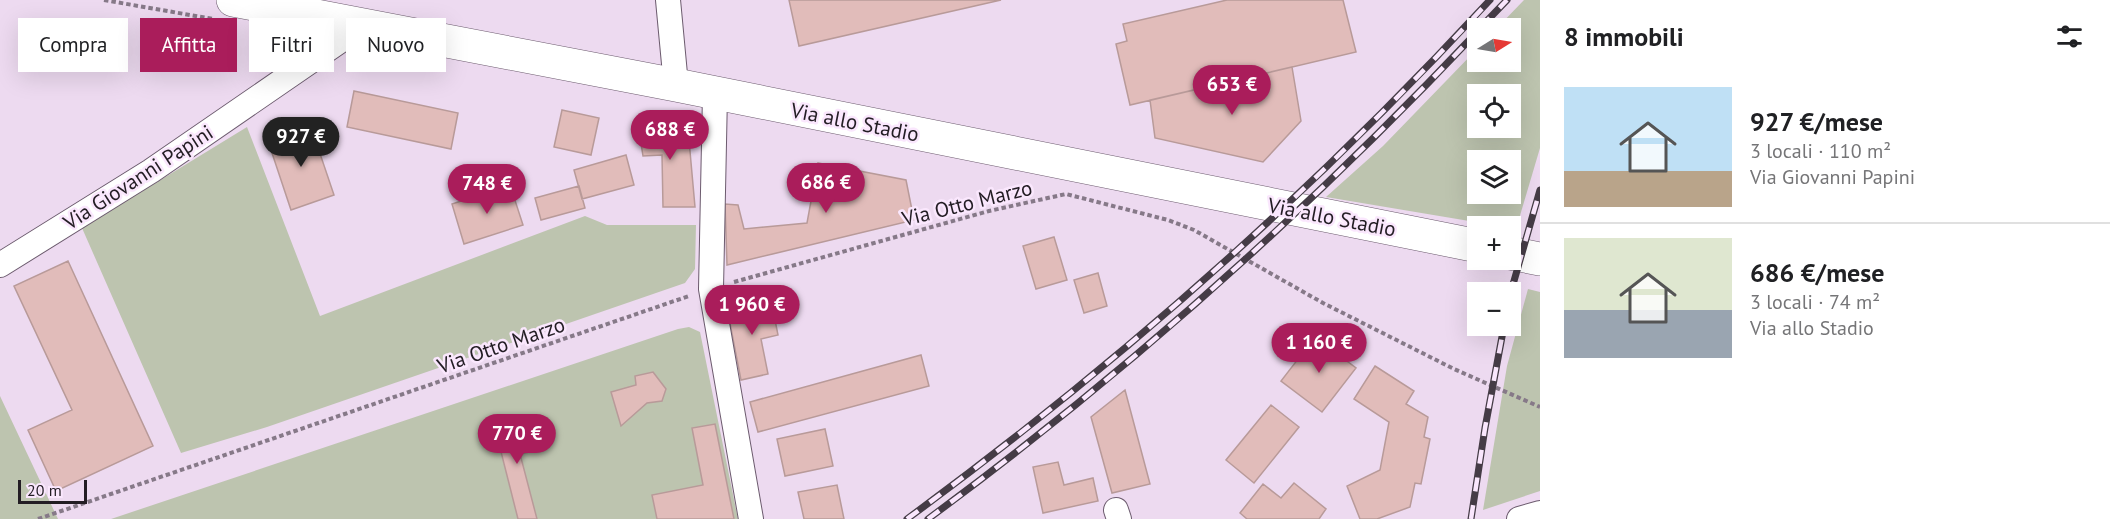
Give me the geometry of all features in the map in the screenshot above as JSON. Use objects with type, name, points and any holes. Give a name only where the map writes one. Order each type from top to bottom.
[{"type":"main road","name":"Via allo Stadio","points":[[233,0],[346,22]]},
{"type":"main road","name":"Via allo Stadio","points":[[446,41],[1467,244]]},
{"type":"main road","points":[[1521,255],[1540,259]]},
{"type":"street","points":[[668,0],[676,85]]},
{"type":"street","name":"Via Giovanni Papini","points":[[0,265],[151,171],[346,37]]},
{"type":"street","points":[[715,94],[711,289],[751,519]]},
{"type":"street","points":[[1519,519],[1540,513]]},
{"type":"path","name":"Via Otto Marzo","points":[[38,519],[711,289],[989,211],[1066,194],[1168,220],[1194,230],[1323,303],[1455,369],[1540,407]]},
{"type":"green space","points":[[1524,0],[1540,0],[1540,148],[1520,216],[1467,216],[1467,221],[1326,197],[1383,146],[1467,59],[1467,72],[1521,72],[1521,18],[1507,18]]},
{"type":"green space","points":[[247,127],[320,316],[585,216],[607,225],[696,225],[695,269],[685,283],[267,427],[181,453],[82,228]]},
{"type":"green space","points":[[1528,289],[1540,292],[1540,491],[1483,510],[1507,366],[1515,336],[1521,336],[1521,315]]},
{"type":"green space","points":[[689,327],[700,332],[738,519],[111,519],[678,329]]},
{"type":"green space","points":[[0,396],[58,519],[0,519]]},
{"type":"building","points":[[789,0],[1001,0],[799,46]]},
{"type":"building","points":[[1227,0],[1343,0],[1356,52],[1130,105],[1116,44],[1127,41],[1123,24]]},
{"type":"building","points":[[1292,67],[1301,121],[1263,162],[1155,138],[1150,100]]},
{"type":"building","points":[[354,91],[458,113],[451,149],[347,127]]},
{"type":"building","points":[[562,110],[599,118],[591,155],[554,147]]},
{"type":"building","points":[[637,118],[688,129],[695,207],[663,207],[662,155],[643,156]]},
{"type":"building","points":[[311,127],[334,195],[291,210],[268,141]]},
{"type":"building","points":[[626,155],[634,185],[582,199],[574,170]]},
{"type":"building","points":[[818,163],[906,180],[914,220],[727,265],[725,204],[738,205],[744,229],[807,223]]},
{"type":"building","points":[[510,185],[523,225],[464,244],[452,204]]},
{"type":"building","points":[[579,186],[585,208],[541,220],[535,198]]},
{"type":"building","points":[[1054,237],[1067,280],[1036,289],[1023,246]]},
{"type":"building","points":[[68,261],[153,446],[56,491],[28,430],[72,410],[14,286]]},
{"type":"building","points":[[1098,273],[1107,306],[1084,313],[1074,280]]},
{"type":"building","points":[[771,300],[778,335],[761,339],[768,374],[741,380],[727,308]]},
{"type":"building","points":[[1315,337],[1356,368],[1322,412],[1281,381]]},
{"type":"building","points":[[921,355],[929,386],[758,432],[750,402]]},
{"type":"building","points":[[1375,366],[1414,391],[1406,404],[1428,417],[1424,437],[1430,439],[1421,484],[1415,483],[1410,507],[1377,519],[1360,519],[1347,486],[1380,470],[1389,422],[1354,399]]},
{"type":"building","points":[[653,372],[666,389],[662,401],[647,403],[621,426],[611,392],[636,385],[635,376]]},
{"type":"building","points":[[1125,390],[1150,484],[1112,493],[1091,417]]},
{"type":"building","points":[[1271,405],[1299,427],[1254,483],[1226,460]]},
{"type":"building","points":[[526,420],[535,451],[520,454],[537,519],[518,519],[495,428]]},
{"type":"building","points":[[715,424],[734,519],[657,519],[652,495],[703,485],[692,428]]},
{"type":"building","points":[[825,429],[833,466],[785,476],[777,439]]},
{"type":"building","points":[[1058,462],[1064,485],[1093,478],[1098,501],[1043,513],[1033,467]]},
{"type":"building","points":[[1294,483],[1326,509],[1319,519],[1247,519],[1240,513],[1263,484],[1281,498]]},
{"type":"building","points":[[837,485],[844,519],[804,519],[798,492]]},
{"type":"railway","points":[[907,519],[1062,400],[1211,274],[1354,140],[1490,0]]},
{"type":"railway","points":[[1490,18],[1507,0]]},
{"type":"railway","points":[[928,519],[1073,407],[1213,288],[1282,226],[1467,42]]},
{"type":"railway","points":[[1514,282],[1540,190]]},
{"type":"railway","points":[[1471,519],[1502,336]]}]
